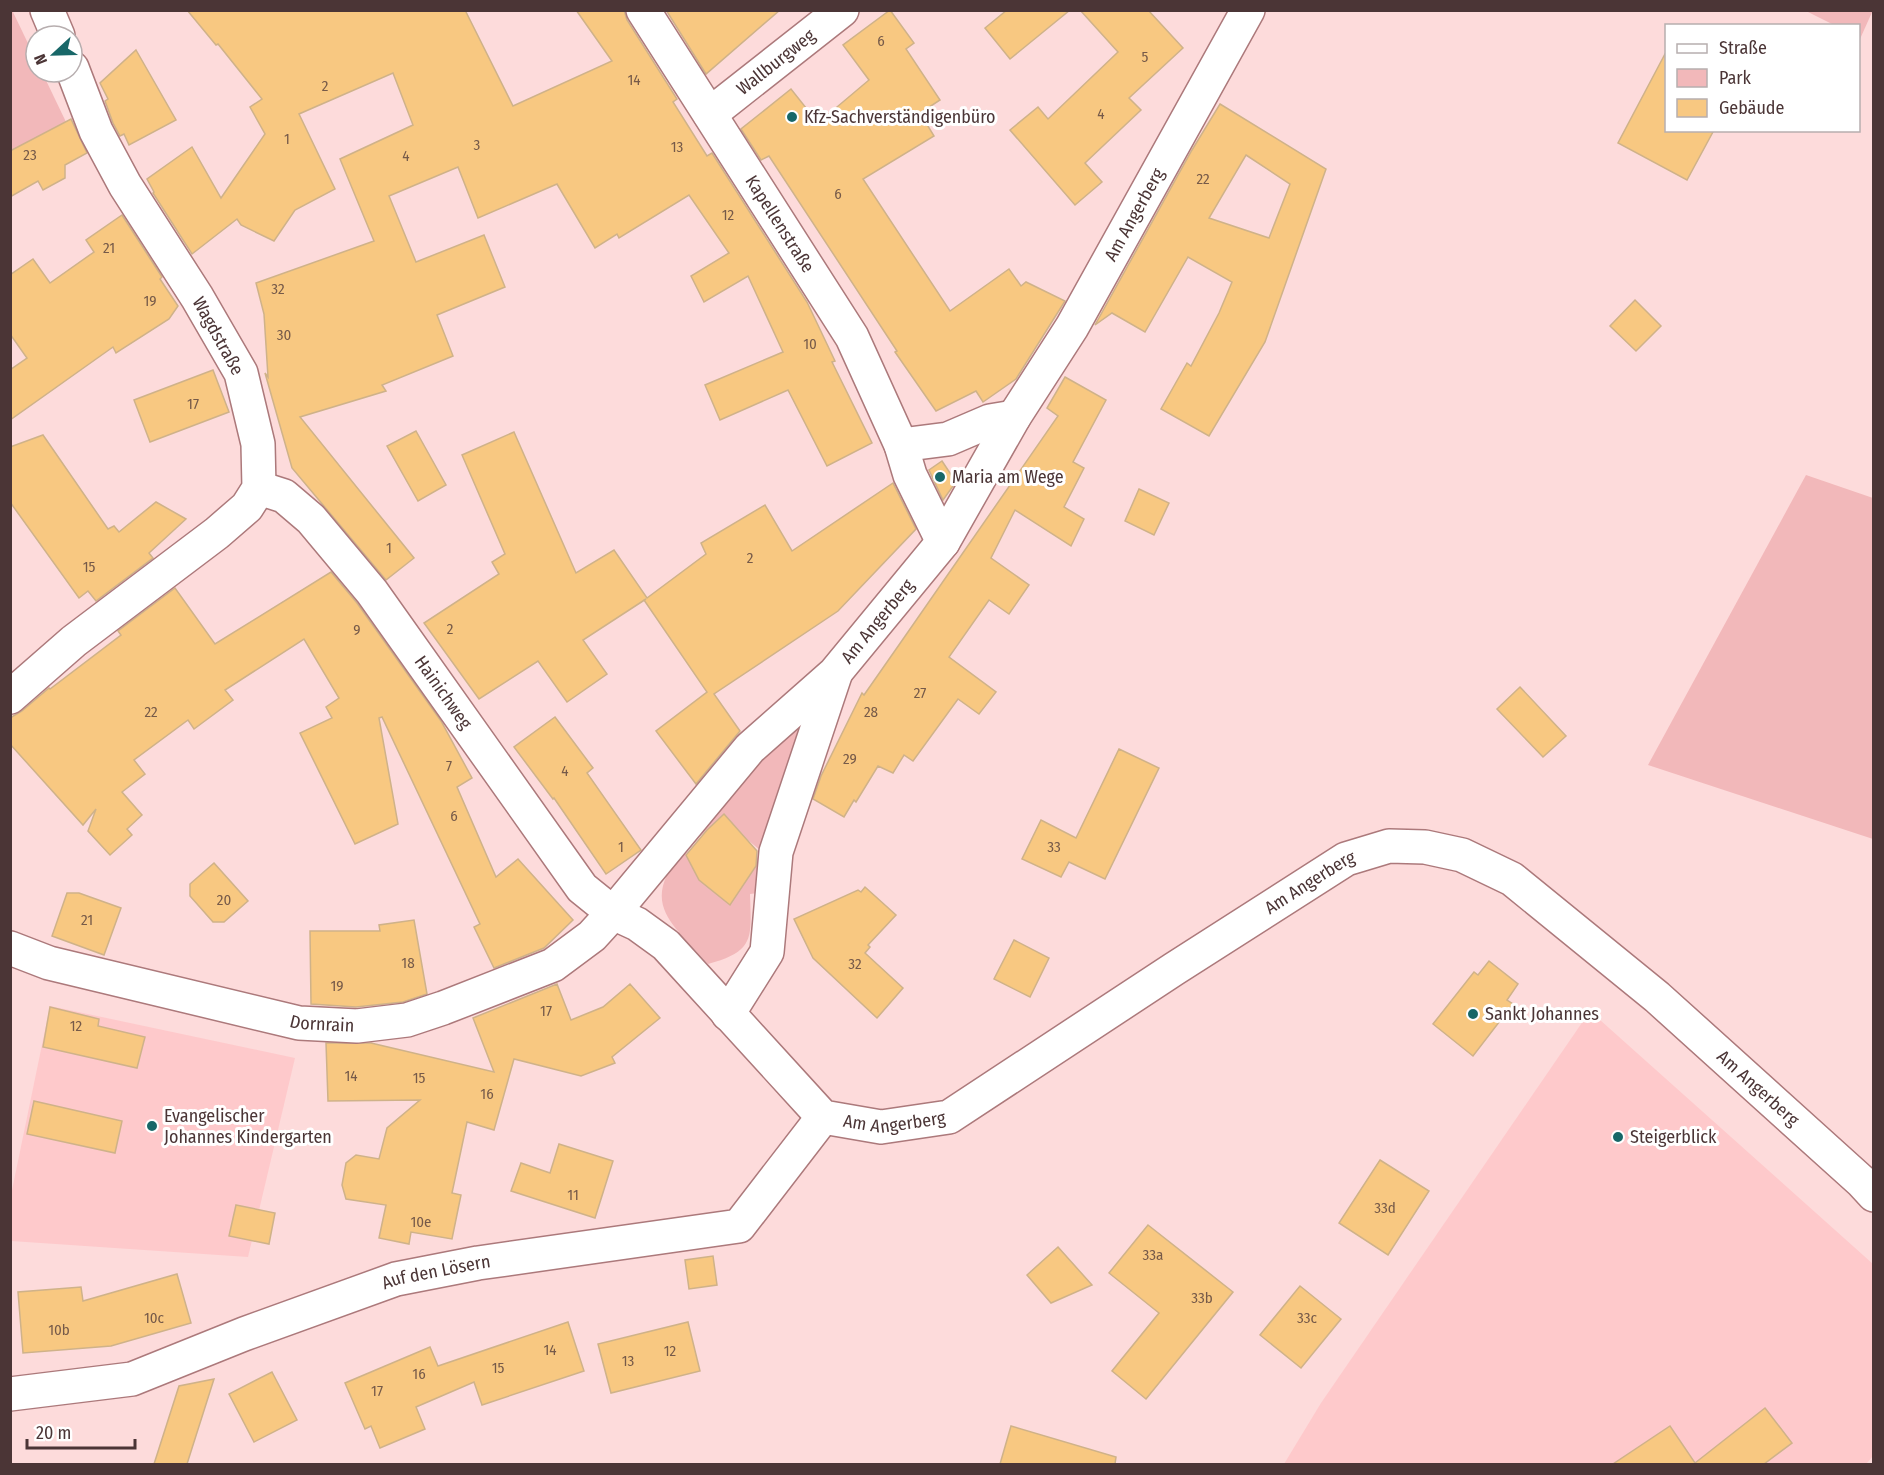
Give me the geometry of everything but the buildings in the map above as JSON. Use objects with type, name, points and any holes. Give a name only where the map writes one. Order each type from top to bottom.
[{"type":"street","name":"Kapellenstraße","points":[[643,10],[852,337],[901,445],[910,475],[943,542]]},
{"type":"street","name":"Wallburgweg","points":[[710,114],[842,10]]},
{"type":"street","name":"Am Angerberg","points":[[1248,10],[1072,327],[1014,417],[943,542],[835,673],[750,748],[613,913],[637,924],[666,945],[823,1117],[881,1127],[950,1117],[1346,859],[1389,846],[1425,847],[1462,855],[1512,879],[1657,997],[1863,1182],[1874,1195]]},
{"type":"street","name":"Wagdstraße","points":[[78,84],[96,130],[125,185],[242,372],[258,444],[259,488]]},
{"type":"street","points":[[901,445],[948,439],[990,420],[1014,417]]},
{"type":"street","points":[[10,697],[74,641],[217,533],[247,507],[259,488]]},
{"type":"street","name":"Hainichweg","points":[[259,488],[284,496],[311,519],[372,592],[582,888],[613,913]]},
{"type":"street","name":"Am Angerberg","points":[[728,1014],[767,952],[776,852],[835,673]]},
{"type":"street","name":"Dornrain","points":[[10,948],[49,963],[299,1023],[357,1026],[407,1020],[553,965],[592,936],[613,913]]},
{"type":"street","name":"Auf den Lösern","points":[[10,1394],[132,1379],[244,1334],[396,1279],[478,1263],[739,1226],[823,1117]]},
{"type":"shaded area","name":"Evangelischer Johannes Kindergarten","points":[[50,1006],[295,1058],[248,1257],[11,1241],[11,1195]]},
{"type":"shaded area","name":"Steigerblick","points":[[1590,1011],[1873,1264],[1874,1455],[1866,1464],[1284,1464],[1321,1403]]},
{"type":"green space","points":[[12,10],[24,35],[24,84],[48,84],[66,122],[11,151],[10,11]]},
{"type":"green space","points":[[1873,10],[1860,39],[1860,24],[1832,24],[1806,11]]},
{"type":"green space","points":[[1806,475],[1873,498],[1873,839],[1648,765]]},
{"type":"green space","points":[[808,713],[777,793],[766,831],[758,893],[750,894],[751,921],[747,940],[735,954],[708,964],[672,924],[665,912],[662,899],[663,885],[670,869],[684,851],[699,880],[730,904],[753,871],[760,850],[724,814],[699,837],[694,832],[707,814]]},
{"type":"place","name":"Kfz-Sachverständigenbüro","points":[[792,117]]},
{"type":"place","name":"Maria am Wege","points":[[940,477]]},
{"type":"place","name":"Sankt Johannes","points":[[1473,1014]]},
{"type":"place","name":"Evangelischer Johannes Kindergarten","points":[[152,1126]]},
{"type":"place","name":"Steigerblick","points":[[1618,1137]]}]
